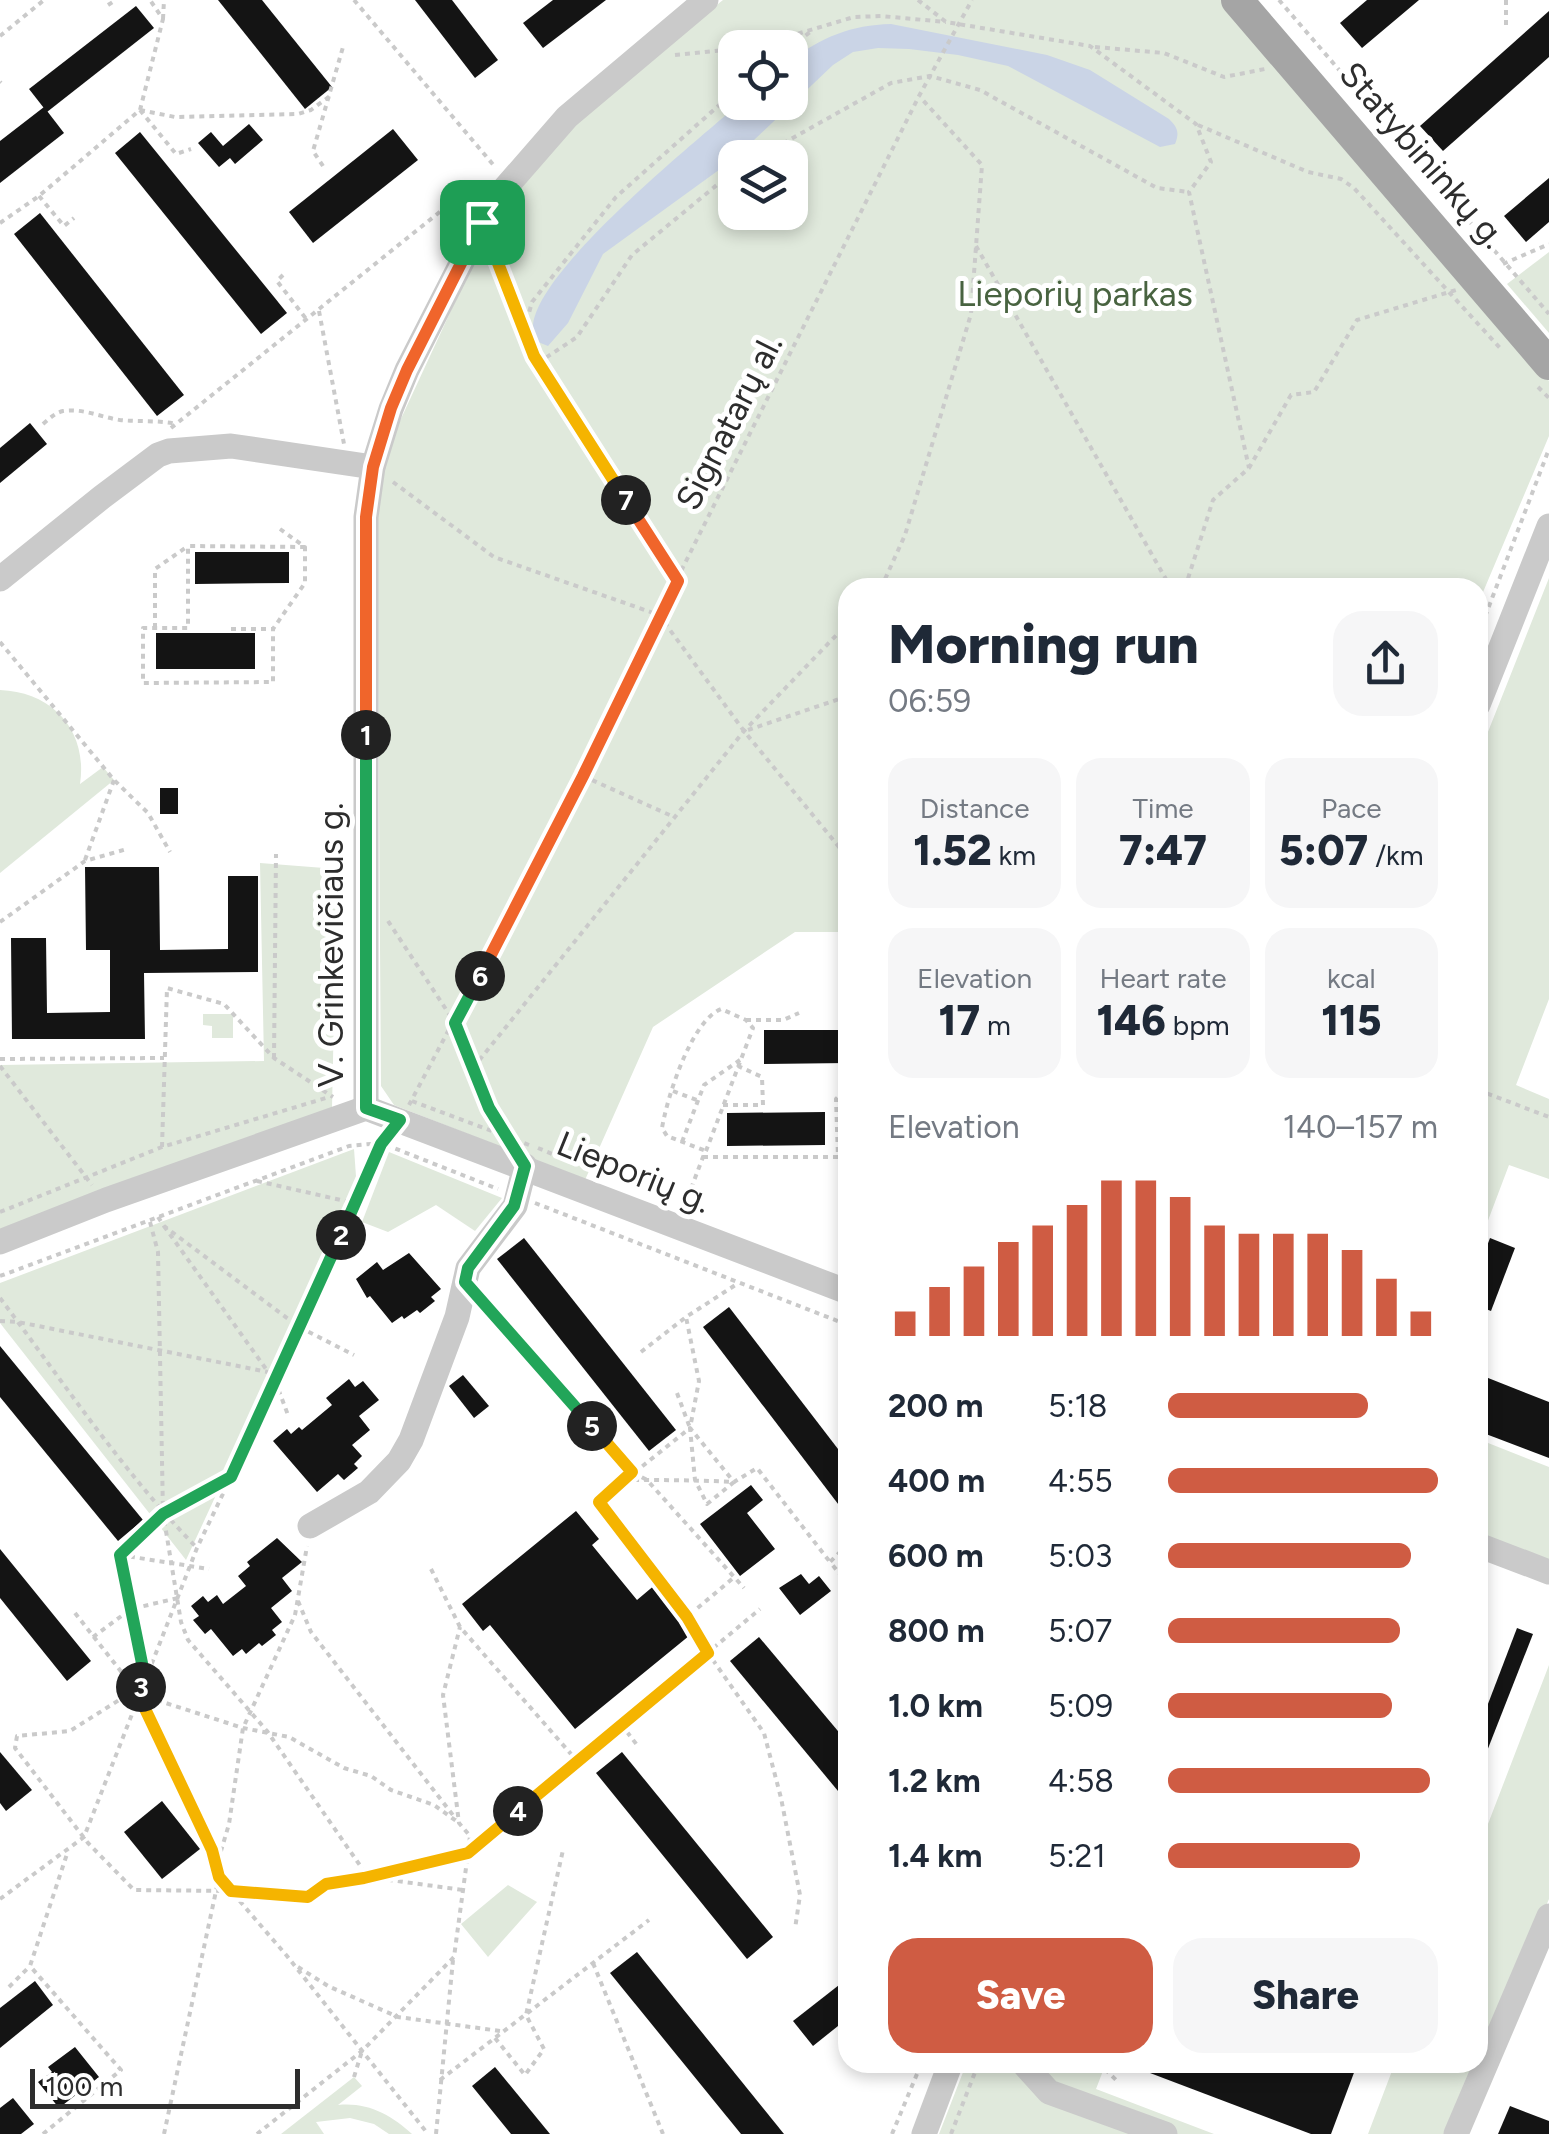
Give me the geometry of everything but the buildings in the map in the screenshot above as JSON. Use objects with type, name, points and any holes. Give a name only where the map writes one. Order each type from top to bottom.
[{"type":"main road","name":"Statybininkų g.","points":[[1237,0],[1478,279],[1543,374]]},
{"type":"street","name":"V. Grinkevičiaus g.","points":[[366,1108],[366,517],[361,465],[482,222],[509,182],[566,117],[706,0]]},
{"type":"street","points":[[0,580],[102,496],[169,451],[231,446],[361,465]]},
{"type":"street","points":[[1488,681],[1549,526]]},
{"type":"street","points":[[0,1242],[366,1108]]},
{"type":"street","name":"Lieporių g.","points":[[366,1108],[838,1288]]},
{"type":"street","points":[[310,1526],[369,1492],[399,1461],[411,1440],[457,1317],[468,1268],[519,1197],[525,1166]]},
{"type":"street","points":[[1488,1549],[1549,1572]]},
{"type":"street","points":[[1488,2059],[1549,1916]]},
{"type":"street","points":[[924,2134],[947,2073]]},
{"type":"street","points":[[1032,2073],[1048,2092],[1165,2134]]},
{"type":"street","points":[[1456,2134],[1482,2073]]},
{"type":"path","points":[[0,36],[44,0]]},
{"type":"path","points":[[108,5],[116,0]]},
{"type":"path","points":[[150,0],[163,19]]},
{"type":"path","points":[[0,223],[40,196],[140,110],[163,19],[164,0]]},
{"type":"path","points":[[354,0],[509,182]]},
{"type":"path","points":[[918,0],[946,22]]},
{"type":"path","name":"Signatarų al.","points":[[84,1837],[137,1692],[197,1548],[276,1383],[381,1144],[400,1120],[455,1023],[583,776],[659,614],[972,0]]},
{"type":"path","points":[[1279,0],[1478,279],[1510,358]]},
{"type":"path","points":[[1506,0],[1506,26]]},
{"type":"path","points":[[808,31],[868,16],[946,22],[1090,46],[1164,53],[1224,77],[1290,64]]},
{"type":"path","points":[[808,33],[813,29]]},
{"type":"path","points":[[1090,46],[1196,124],[1308,172],[1341,179],[1406,244],[1549,314]]},
{"type":"path","points":[[323,166],[313,150],[343,47]]},
{"type":"path","points":[[634,59],[718,51]]},
{"type":"path","points":[[789,140],[891,83],[930,76],[980,90],[1157,188],[1188,192]]},
{"type":"path","points":[[140,110],[175,117],[298,114],[330,96]]},
{"type":"path","points":[[886,578],[906,535],[971,314],[982,165],[920,96]]},
{"type":"path","points":[[524,331],[532,302],[616,197],[718,106]]},
{"type":"path","points":[[140,110],[176,154],[191,149]]},
{"type":"path","points":[[1188,192],[1212,162],[1196,124]]},
{"type":"path","points":[[538,363],[577,337],[632,255],[718,184]]},
{"type":"path","points":[[162,434],[467,190]]},
{"type":"path","points":[[1188,192],[1249,468]]},
{"type":"path","points":[[40,196],[64,226],[74,218]]},
{"type":"path","points":[[482,222],[538,363],[678,581]]},
{"type":"path","points":[[1188,578],[1213,500],[1249,468],[1292,395],[1314,392],[1357,320],[1478,279],[1549,244]]},
{"type":"path","points":[[976,246],[1165,578]]},
{"type":"path","points":[[283,275],[277,280],[307,320]]},
{"type":"path","points":[[318,310],[361,465],[494,557],[659,614],[744,731],[838,846]]},
{"type":"path","points":[[1543,374],[1549,398]]},
{"type":"path","points":[[43,424],[58,412],[84,410],[124,420],[177,424]]},
{"type":"path","points":[[1488,608],[1549,449]]},
{"type":"path","points":[[280,529],[305,547]]},
{"type":"path","points":[[155,628],[155,569],[188,546],[305,547]]},
{"type":"path","points":[[188,546],[188,628],[143,628],[143,683],[274,682],[273,629],[305,583],[305,547]]},
{"type":"path","points":[[231,629],[273,629]]},
{"type":"path","points":[[473,1068],[744,731],[838,633]]},
{"type":"path","points":[[0,642],[114,780],[148,813],[170,852]]},
{"type":"path","points":[[744,731],[838,699]]},
{"type":"path","points":[[583,776],[674,817]]},
{"type":"path","points":[[85,861],[114,780]]},
{"type":"path","points":[[0,922],[85,861],[127,849]]},
{"type":"path","points":[[274,1058],[276,854]]},
{"type":"path","points":[[366,888],[455,1023],[489,1108],[525,1166]]},
{"type":"path","points":[[162,1147],[166,988],[224,1004],[274,1058],[331,1096],[366,1108]]},
{"type":"path","points":[[799,1013],[783,1020],[746,1020],[721,1010],[702,1022],[662,1128],[667,1136],[704,1154],[838,1158],[838,1097]]},
{"type":"path","points":[[684,1208],[753,1028],[746,1020]]},
{"type":"path","points":[[0,1058],[164,1058]]},
{"type":"path","points":[[682,1142],[704,1085],[741,1059]]},
{"type":"path","points":[[0,1066],[106,1200]]},
{"type":"path","points":[[724,1105],[763,1105],[762,1076],[738,1066]]},
{"type":"path","points":[[674,1091],[698,1100]]},
{"type":"path","points":[[1488,1094],[1549,1117]]},
{"type":"path","points":[[0,1212],[162,1147],[331,1096]]},
{"type":"path","points":[[0,1276],[349,1146],[381,1144],[838,1321]]},
{"type":"path","points":[[256,1181],[355,1203]]},
{"type":"path","points":[[158,1218],[276,1383],[288,1416]]},
{"type":"path","points":[[150,1220],[158,1252],[163,1514],[181,1622],[188,1640],[267,1732],[368,1877],[463,1890]]},
{"type":"path","points":[[164,1226],[299,1327],[354,1355]]},
{"type":"path","points":[[0,1284],[7,1274]]},
{"type":"path","points":[[465,1282],[632,1472],[646,1480],[744,1588]]},
{"type":"path","points":[[641,1352],[737,1284]]},
{"type":"path","points":[[0,1298],[163,1514],[197,1548]]},
{"type":"path","points":[[686,1317],[698,1381],[690,1428],[599,1502],[687,1617],[764,1733],[782,1798],[800,1895],[795,1929]]},
{"type":"path","points":[[0,1322],[18,1322],[268,1372]]},
{"type":"path","points":[[677,1393],[690,1428],[695,1480],[707,1504],[756,1468],[838,1572]]},
{"type":"path","points":[[690,1428],[734,1482]]},
{"type":"path","points":[[120,1555],[163,1514],[231,1477]]},
{"type":"path","points":[[624,1480],[734,1482]]},
{"type":"path","points":[[216,1865],[229,1824],[244,1728],[295,1615],[310,1526]]},
{"type":"path","points":[[830,1562],[838,1554]]},
{"type":"path","points":[[120,1555],[209,1570]]},
{"type":"path","points":[[120,1555],[145,1678]]},
{"type":"path","points":[[430,1570],[460,1626],[578,1762]]},
{"type":"path","points":[[687,1617],[732,1579]]},
{"type":"path","points":[[93,1636],[131,1609],[178,1598]]},
{"type":"path","points":[[297,1600],[311,1632],[470,1836],[436,2134]]},
{"type":"path","points":[[459,1823],[434,1806],[391,1790],[371,1776],[344,1768],[289,1737],[244,1728],[137,1692],[70,1732],[16,1736],[15,1748],[84,1837],[134,1890],[308,1897],[326,1884],[468,1853],[760,1609]]},
{"type":"path","points":[[75,1613],[137,1692],[212,1850],[219,1877],[288,1956],[428,2134]]},
{"type":"path","points":[[459,1823],[443,1695],[460,1626]]},
{"type":"path","points":[[620,1724],[637,1745]]},
{"type":"path","points":[[0,1899],[84,1837]]},
{"type":"path","points":[[9,1987],[30,1966],[69,1848]]},
{"type":"path","points":[[495,2038],[525,2074],[544,2049],[526,2016],[563,1850]]},
{"type":"path","points":[[164,2134],[219,1877]]},
{"type":"path","points":[[440,2080],[649,1920]]},
{"type":"path","points":[[288,1956],[306,1974],[398,2017],[503,2032]]},
{"type":"path","points":[[257,2134],[362,2051],[454,1957]]},
{"type":"path","points":[[593,1963],[663,2134]]},
{"type":"path","points":[[30,1966],[121,2070],[43,2134]]},
{"type":"path","points":[[354,2077],[362,2051]]},
{"type":"path","points":[[892,2134],[917,2073]]},
{"type":"path","points":[[951,2134],[974,2073]]},
{"type":"path","points":[[1109,2073],[1116,2080]]},
{"type":"green space","name":"Lieporių parkas","points":[[723,0],[1222,0],[1549,381],[1549,436],[1488,580],[838,578],[838,932],[795,932],[653,1027],[585,1180],[394,1105],[381,1086],[377,520],[385,467],[399,423],[498,209],[585,110]]},
{"type":"green space","points":[[1549,252],[1549,333],[1507,284]]},
{"type":"green space","points":[[1549,578],[1549,999],[1516,1085],[1549,1099],[1549,1179],[1509,1165],[1488,1221],[1488,732]]},
{"type":"green space","points":[[0,690],[36,698],[63,718],[78,747],[80,784],[103,767],[114,780],[0,873]]},
{"type":"green space","points":[[260,863],[337,869],[332,1108],[0,1233],[0,1065],[264,1061]]},
{"type":"green space","points":[[203,1014],[233,1014],[233,1038],[212,1038],[212,1026],[203,1025]]},
{"type":"green space","points":[[354,1149],[357,1190],[186,1560],[0,1323],[0,1283]]},
{"type":"green space","points":[[389,1152],[502,1198],[475,1231],[436,1205],[388,1232],[362,1222]]},
{"type":"green space","points":[[1488,1443],[1549,1467],[1549,1560],[1488,1537]]},
{"type":"green space","points":[[1549,1665],[1549,1899],[1488,2041],[1488,1824]]},
{"type":"green space","points":[[508,1885],[537,1902],[488,1957],[461,1924]]},
{"type":"green space","points":[[963,2073],[1102,2073],[1096,2089],[1214,2134],[939,2134]]},
{"type":"green space","points":[[1391,2073],[1474,2073],[1448,2134],[1368,2134]]},
{"type":"green space","points":[[354,2077],[362,2086],[338,2105],[378,2111],[412,2134],[389,2134],[374,2124],[350,2118],[316,2122],[324,2134],[281,2134]]},
{"type":"water","points":[[891,24],[1047,55],[1090,70],[1169,119],[1177,130],[1175,144],[1160,147],[1008,66],[958,55],[878,48],[853,52],[808,89],[808,49],[850,30]]},
{"type":"water","points":[[720,120],[775,120],[754,140],[718,140],[718,171],[603,254],[568,323],[548,346],[538,342],[533,328],[540,304],[559,275],[587,242]]},
{"type":"route","points":[[482,222],[534,356],[678,581],[583,776],[455,1023],[489,1108],[525,1166],[519,1197],[468,1268],[465,1282],[632,1472],[599,1502],[687,1617],[708,1653],[468,1853],[326,1884],[308,1897],[242,1893],[231,1891],[219,1877],[212,1850],[138,1694],[145,1678],[120,1555],[163,1514],[231,1477],[381,1144],[400,1120],[366,1108],[368,493],[391,408],[482,222]]}]
